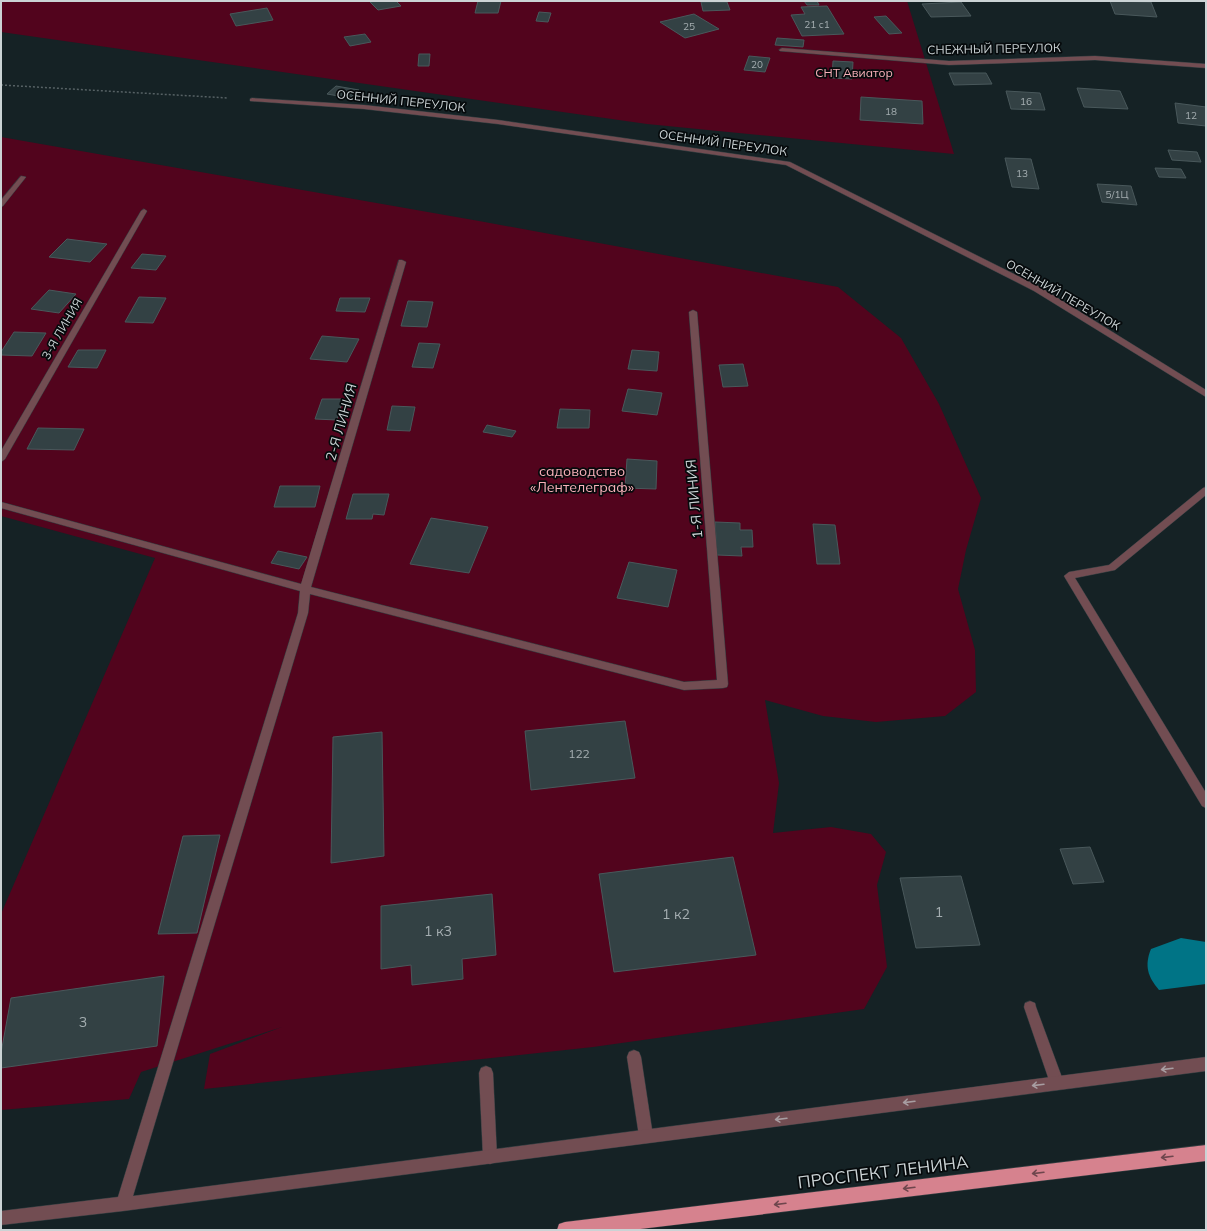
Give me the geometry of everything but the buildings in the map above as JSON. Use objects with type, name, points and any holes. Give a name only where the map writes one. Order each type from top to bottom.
[{"type":"highway","name":"ПРОСПЕКТ ЛЕНИНА","points":[[565,1230],[1206,1153]]},
{"type":"street","name":"СНЕЖНЫЙ ПЕРЕУЛОК","points":[[782,50],[949,63],[1095,58],[1206,66]]},
{"type":"street","name":"ОСЕННИЙ ПЕРЕУЛОК","points":[[252,100],[364,107],[474,119],[788,163],[1037,289],[1206,394]]},
{"type":"street","points":[[1,205],[23,177]]},
{"type":"street","name":"3-Я ЛИНИЯ","points":[[1,460],[144,211]]},
{"type":"street","name":"2-Я ЛИНИЯ","points":[[123,1204],[303,613],[305,589],[402,262]]},
{"type":"street","name":"1-Я ЛИНИЯ","points":[[305,589],[684,686],[723,684],[693,312]]},
{"type":"street","points":[[1206,490],[1112,568],[1069,576],[1206,803]]},
{"type":"street","points":[[1,505],[305,589]]},
{"type":"street","points":[[1030,1007],[1057,1083]]},
{"type":"street","points":[[634,1057],[646,1136]]},
{"type":"street","points":[[1,1218],[123,1204],[1206,1064]]},
{"type":"street","points":[[486,1073],[490,1157]]},
{"type":"path","points":[[1,85],[252,100]]},
{"type":"green space","name":"СНТ Авиатор","points":[[1,1],[907,1],[954,154],[647,124],[1,32]]},
{"type":"green space","name":"садоводство «Лентелеграф»","points":[[1,137],[479,221],[838,287],[901,338],[939,404],[981,498],[966,550],[958,589],[975,650],[976,692],[945,716],[876,722],[823,716],[765,700],[779,783],[773,833],[831,827],[871,834],[886,852],[877,885],[887,967],[864,1009],[593,1047],[204,1089],[210,1054],[282,1027],[141,1072],[129,1099],[1,1110],[1,914],[155,558],[1,516]]},
{"type":"water","points":[[1181,938],[1206,942],[1206,984],[1159,990],[1148,971],[1148,961],[1151,949]]}]
